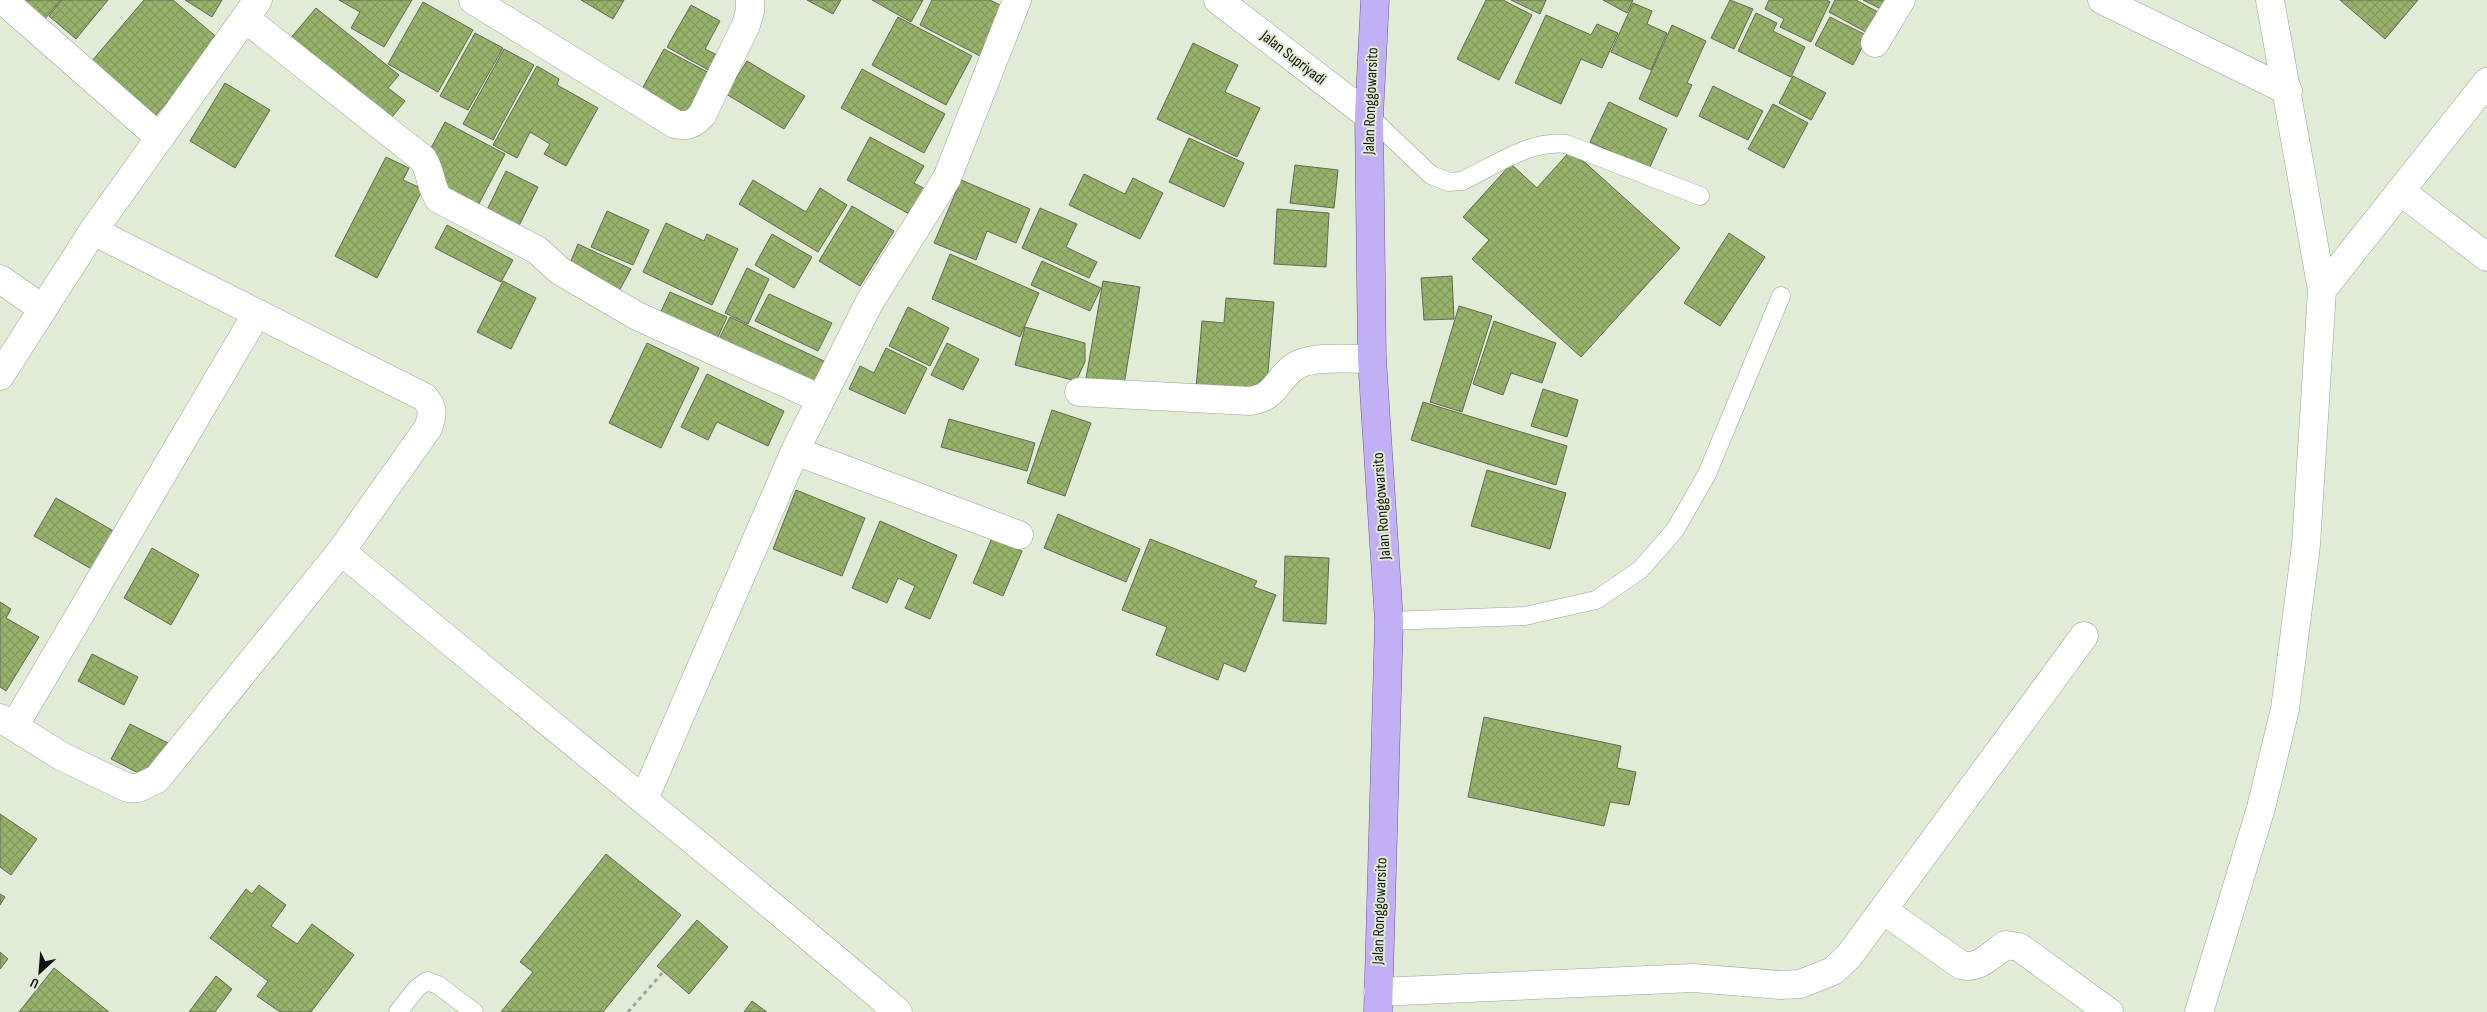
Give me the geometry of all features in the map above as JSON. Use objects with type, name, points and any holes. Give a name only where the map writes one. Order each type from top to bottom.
[{"type":"main road","name":"Jalan Ronggowarsito","points":[[1375,0],[1369,116],[1372,359],[1389,621],[1378,1002]]},
{"type":"street","points":[[3,0],[160,138]]},
{"type":"street","points":[[473,0],[675,124],[684,126],[695,123],[702,115],[746,25],[750,11],[750,0]]},
{"type":"street","points":[[644,799],[795,451],[869,303],[947,178],[1017,0]]},
{"type":"street","name":"Jalan Supriyadi","points":[[1218,0],[1369,116]]},
{"type":"street","points":[[1875,43],[1901,0]]},
{"type":"street","points":[[2102,0],[2288,91]]},
{"type":"street","points":[[2199,1012],[2261,808],[2285,709],[2306,545],[2322,290],[2288,91],[2270,0]]},
{"type":"street","points":[[0,376],[93,231],[252,9],[423,159],[430,171],[433,191],[440,199],[537,250],[560,271],[637,316],[821,399]]},
{"type":"street","points":[[2322,290],[2487,82]]},
{"type":"street","points":[[2400,191],[2487,257]]},
{"type":"street","points":[[93,231],[257,313],[424,397],[432,406],[433,414],[428,428],[341,551],[157,779],[138,788],[128,788],[61,756],[7,722],[257,313]]},
{"type":"street","points":[[0,279],[43,309]]},
{"type":"street","points":[[1078,392],[1261,399],[1269,395],[1294,366],[1306,361],[1372,359]]},
{"type":"street","points":[[795,451],[1019,535]]},
{"type":"street","points":[[341,551],[524,704],[644,799],[898,1012]]},
{"type":"street","points":[[1378,1002],[1693,978],[1781,985],[1800,984],[1833,971],[1844,961],[1883,910],[2084,636]]},
{"type":"street","points":[[1883,910],[1961,965],[1970,968],[2005,945],[2019,947],[2109,1012]]},
{"type":"lane","points":[[1369,116],[1431,175],[1449,182],[1462,181],[1534,146],[1551,142],[1566,144],[1700,196]]},
{"type":"lane","points":[[1389,621],[1525,616],[1596,600],[1640,570],[1675,530],[1707,474],[1781,296]]},
{"type":"lane","points":[[398,1012],[417,988],[427,981],[438,985],[474,1012]]},
{"type":"path","points":[[628,1012],[663,972]]},
{"type":"building","points":[[8,0],[61,0],[38,27]]},
{"type":"building","points":[[62,0],[108,0],[76,39],[49,16]]},
{"type":"building","points":[[144,0],[173,0],[220,40],[149,123],[85,69]]},
{"type":"building","points":[[185,0],[222,0],[212,17]]},
{"type":"building","points":[[339,0],[412,0],[384,47],[351,28],[360,12]]},
{"type":"building","points":[[581,0],[624,0],[613,19]]},
{"type":"building","points":[[807,0],[841,0],[833,14]]},
{"type":"building","points":[[872,0],[923,0],[911,22]]},
{"type":"building","points":[[932,0],[990,0],[1004,7],[980,56],[920,25]]},
{"type":"building","points":[[1486,0],[1503,0],[1532,15],[1499,80],[1457,59]]},
{"type":"building","points":[[1511,0],[1546,0],[1540,14]]},
{"type":"building","points":[[1603,0],[1633,0],[1627,13]]},
{"type":"building","points":[[1730,0],[1753,9],[1734,49],[1711,38]]},
{"type":"building","points":[[1769,0],[1827,0],[1830,2],[1811,42],[1780,27],[1784,19],[1765,9]]},
{"type":"building","points":[[1835,0],[1856,0],[1885,16],[1875,37],[1829,12]]},
{"type":"building","points":[[1863,0],[1895,0],[1889,13]]},
{"type":"building","points":[[2340,0],[2418,0],[2385,39]]},
{"type":"building","points":[[423,2],[473,30],[438,92],[388,64]]},
{"type":"building","points":[[1633,3],[1652,11],[1647,24],[1667,33],[1651,70],[1611,52]]},
{"type":"building","points":[[691,5],[720,21],[705,49],[719,56],[710,71],[667,47]]},
{"type":"building","points":[[316,8],[399,75],[388,88],[405,101],[384,127],[284,46]]},
{"type":"building","points":[[1756,13],[1777,23],[1773,31],[1805,47],[1791,77],[1738,51]]},
{"type":"building","points":[[1546,15],[1591,35],[1597,24],[1618,33],[1602,68],[1581,59],[1561,104],[1515,83]]},
{"type":"building","points":[[898,17],[972,56],[946,105],[872,65]]},
{"type":"building","points":[[1830,17],[1868,36],[1853,65],[1815,45]]},
{"type":"building","points":[[1672,25],[1706,41],[1687,83],[1692,85],[1677,117],[1639,99]]},
{"type":"building","points":[[475,33],[503,48],[468,110],[440,96]]},
{"type":"building","points":[[1193,43],[1238,65],[1225,92],[1260,108],[1237,157],[1157,119]]},
{"type":"building","points":[[504,49],[534,65],[493,140],[463,124]]},
{"type":"building","points":[[664,49],[715,76],[691,117],[642,89]]},
{"type":"building","points":[[747,61],[805,96],[784,129],[726,94]]},
{"type":"building","points":[[537,66],[559,79],[557,85],[598,108],[566,166],[544,154],[550,144],[530,132],[517,158],[493,145]]},
{"type":"building","points":[[862,69],[945,114],[924,153],[841,108]]},
{"type":"building","points":[[1793,76],[1826,93],[1811,120],[1779,103]]},
{"type":"building","points":[[225,83],[270,110],[235,168],[190,141]]},
{"type":"building","points":[[1713,86],[1763,111],[1748,140],[1699,116]]},
{"type":"building","points":[[1609,102],[1667,129],[1649,169],[1590,142]]},
{"type":"building","points":[[1773,104],[1808,123],[1784,168],[1748,149]]},
{"type":"building","points":[[445,122],[505,154],[472,217],[437,190],[424,161]]},
{"type":"building","points":[[870,137],[924,166],[914,183],[925,189],[911,215],[847,180]]},
{"type":"building","points":[[1189,138],[1244,163],[1224,207],[1169,182]]},
{"type":"building","points":[[1571,150],[1680,248],[1581,357],[1472,259],[1489,240],[1463,217],[1511,164],[1537,188]]},
{"type":"building","points":[[386,157],[409,168],[403,180],[423,189],[377,278],[335,256]]},
{"type":"building","points":[[1295,165],[1338,170],[1334,208],[1290,203]]},
{"type":"building","points":[[506,171],[538,187],[514,236],[482,220]]},
{"type":"building","points":[[1084,174],[1125,194],[1133,178],[1163,193],[1140,239],[1069,205]]},
{"type":"building","points":[[753,180],[806,212],[820,188],[847,205],[818,252],[739,204]]},
{"type":"building","points":[[961,180],[1030,209],[1016,243],[987,231],[976,260],[934,243]]},
{"type":"building","points":[[852,206],[894,231],[860,286],[819,261]]},
{"type":"building","points":[[1040,208],[1077,224],[1066,247],[1097,262],[1089,278],[1022,248]]},
{"type":"building","points":[[1277,209],[1329,213],[1326,267],[1274,264]]},
{"type":"building","points":[[607,211],[649,230],[633,265],[591,247]]},
{"type":"building","points":[[666,223],[704,241],[707,234],[738,249],[712,305],[643,272]]},
{"type":"building","points":[[447,225],[513,260],[501,282],[435,248]]},
{"type":"building","points":[[1729,233],[1765,257],[1720,326],[1684,303]]},
{"type":"building","points":[[772,234],[812,257],[794,288],[755,265]]},
{"type":"building","points":[[578,244],[631,269],[618,293],[568,268]]},
{"type":"building","points":[[950,254],[1039,293],[1020,337],[932,299]]},
{"type":"building","points":[[1042,261],[1101,288],[1090,311],[1031,285]]},
{"type":"building","points":[[747,268],[769,279],[748,324],[725,313]]},
{"type":"building","points":[[1452,276],[1454,319],[1424,320],[1421,278]]},
{"type":"building","points":[[503,281],[536,298],[511,349],[477,332]]},
{"type":"building","points":[[1103,281],[1140,287],[1123,391],[1085,384]]},
{"type":"building","points":[[670,292],[727,317],[713,348],[656,322]]},
{"type":"building","points":[[769,294],[832,323],[818,351],[755,321]]},
{"type":"building","points":[[1226,298],[1274,302],[1266,395],[1196,388],[1202,321],[1224,323]]},
{"type":"building","points":[[1459,306],[1492,316],[1462,412],[1430,402]]},
{"type":"building","points":[[908,307],[949,328],[930,366],[889,346]]},
{"type":"building","points":[[730,317],[826,362],[815,385],[714,349]]},
{"type":"building","points":[[1494,321],[1556,343],[1542,383],[1511,373],[1503,395],[1473,384]]},
{"type":"building","points":[[1025,327],[1085,343],[1085,362],[1076,381],[1015,365]]},
{"type":"building","points":[[647,343],[699,368],[661,448],[609,423]]},
{"type":"building","points":[[947,343],[979,359],[963,390],[931,375]]},
{"type":"building","points":[[886,348],[927,368],[905,414],[849,389],[860,366],[874,373]]},
{"type":"building","points":[[707,374],[784,411],[768,446],[717,422],[708,440],[681,427]]},
{"type":"building","points":[[1543,389],[1578,400],[1567,437],[1531,426]]},
{"type":"building","points":[[1423,402],[1567,446],[1556,485],[1411,440]]},
{"type":"building","points":[[1052,410],[1091,423],[1065,496],[1027,483]]},
{"type":"building","points":[[949,419],[1035,443],[1027,471],[941,447]]},
{"type":"building","points":[[1487,470],[1566,493],[1550,549],[1471,526]]},
{"type":"building","points":[[796,490],[865,518],[842,576],[773,549]]},
{"type":"building","points":[[56,498],[117,533],[95,571],[34,536]]},
{"type":"building","points":[[1058,514],[1140,549],[1126,582],[1044,548]]},
{"type":"building","points":[[880,521],[957,555],[930,619],[905,608],[915,586],[898,578],[887,603],[852,588]]},
{"type":"building","points":[[992,538],[1022,551],[1003,596],[973,583]]},
{"type":"building","points":[[1150,539],[1257,581],[1254,587],[1276,595],[1245,672],[1224,663],[1218,680],[1156,655],[1167,627],[1122,610]]},
{"type":"building","points":[[152,548],[199,575],[171,625],[124,598]]},
{"type":"building","points":[[1285,556],[1329,558],[1326,624],[1283,621]]},
{"type":"building","points":[[0,602],[11,609],[6,618],[39,637],[6,691],[0,687]]},
{"type":"building","points":[[92,654],[138,677],[124,705],[78,681]]},
{"type":"building","points":[[1484,717],[1621,746],[1617,768],[1636,772],[1629,805],[1610,802],[1604,826],[1468,797]]},
{"type":"building","points":[[130,724],[168,743],[150,779],[111,759]]},
{"type":"building","points":[[0,814],[37,839],[11,875],[0,867]]},
{"type":"building","points":[[606,854],[681,915],[603,1012],[501,1012],[533,972],[520,962]]},
{"type":"building","points":[[259,885],[286,905],[271,926],[297,944],[312,924],[354,955],[311,1012],[280,1012],[257,996],[268,981],[210,938],[246,889],[252,894]]},
{"type":"building","points":[[0,894],[5,897],[0,905]]},
{"type":"building","points":[[697,920],[728,947],[689,994],[657,966]]},
{"type":"building","points":[[0,952],[8,959],[0,969]]},
{"type":"building","points":[[54,968],[109,1012],[19,1012]]},
{"type":"building","points":[[216,976],[232,989],[215,1012],[189,1012]]},
{"type":"building","points":[[752,1001],[767,1012],[744,1012]]}]
